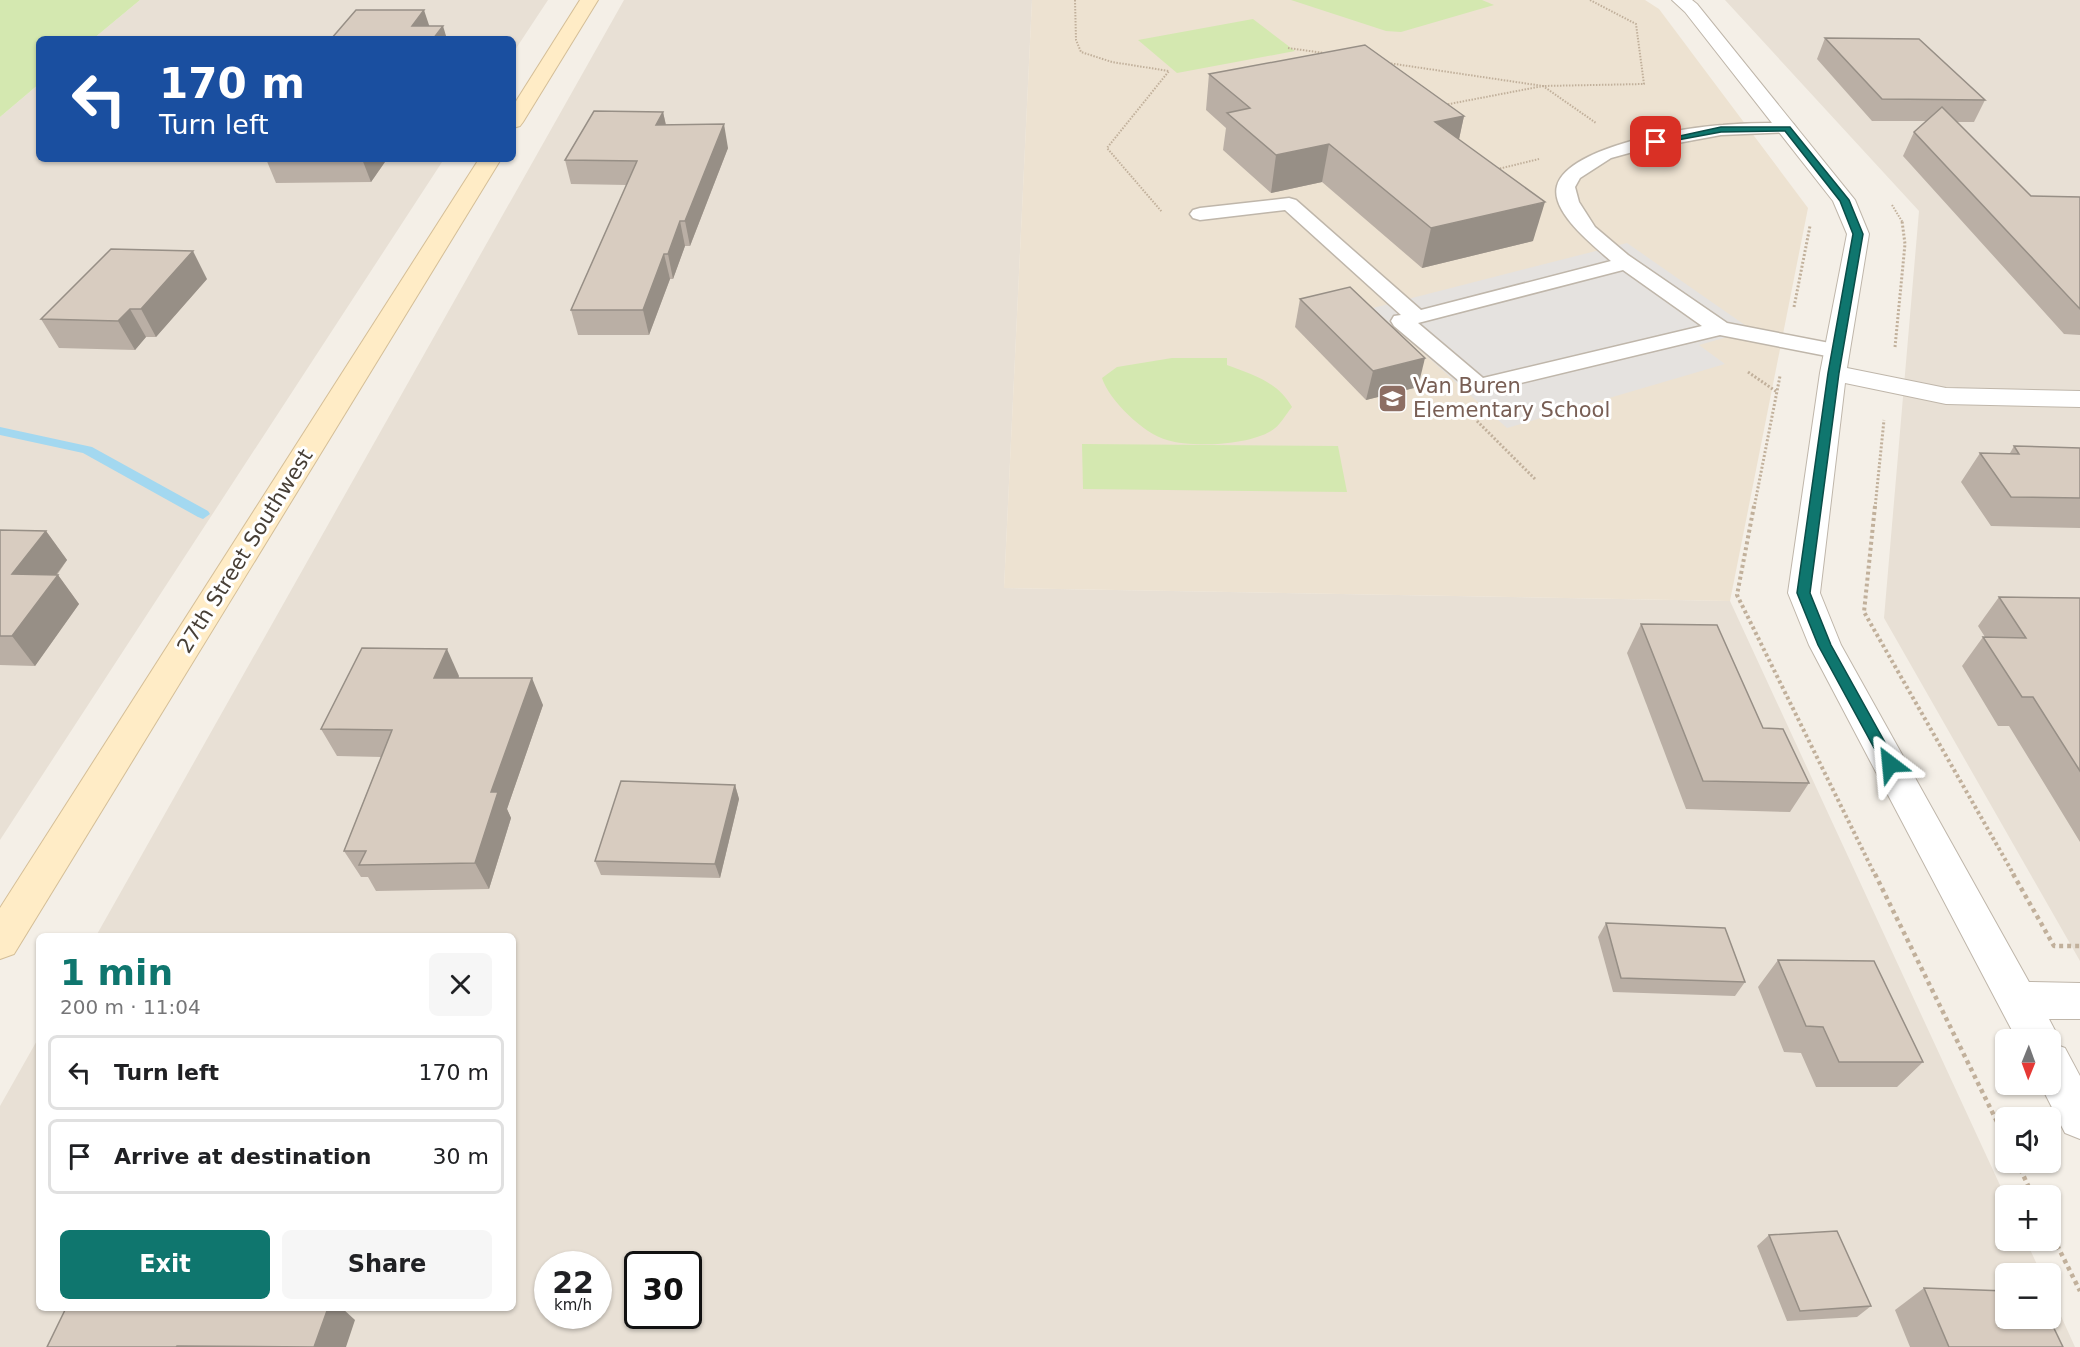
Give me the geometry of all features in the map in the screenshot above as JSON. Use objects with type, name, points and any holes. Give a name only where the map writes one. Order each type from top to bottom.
[{"type":"street","points":[[516,117],[589,0]]},
{"type":"street","points":[[1682,0],[1691,8],[1844,200],[1858,234],[1835,362],[1804,593],[1825,645],[2034,1029]]},
{"type":"street","name":"27th Street Southwest","points":[[0,942],[488,162]]},
{"type":"street","points":[[1835,362],[1946,396],[2080,399]]},
{"type":"street","points":[[2019,1000],[2080,1001]]},
{"type":"street","points":[[2061,1083],[2080,1118]]},
{"type":"lane","points":[[1787,128],[1721,130],[1638,145],[1605,154],[1572,175],[1566,187],[1569,202],[1576,216],[1588,231],[1627,263],[1720,328],[1835,362]]},
{"type":"lane","points":[[1200,213],[1289,204],[1416,317]]},
{"type":"lane","points":[[1627,263],[1402,321],[1479,386],[1720,328]]},
{"type":"path","points":[[1075,0],[1076,40],[1081,51],[1112,62],[1169,71],[1107,148],[1166,216],[1200,213]]},
{"type":"path","points":[[1380,62],[1543,86],[1644,84],[1636,24],[1590,0]]},
{"type":"path","points":[[1288,48],[1334,55]]},
{"type":"path","points":[[1437,106],[1543,86],[1600,125]]},
{"type":"path","points":[[1488,171],[1543,158]]},
{"type":"path","points":[[1884,413],[1864,612],[2054,946],[2080,946]]},
{"type":"path","points":[[2060,1251],[2080,1291]]},
{"type":"shaded area","points":[[140,0],[548,0],[516,48],[516,36],[97,36]]},
{"type":"shaded area","points":[[624,0],[1032,0],[1004,588],[1730,601],[2000,1185],[1995,1185],[1995,1251],[2031,1251],[2036,1263],[1995,1263],[1995,1329],[2061,1329],[2061,1316],[2075,1347],[0,1347],[0,1106],[36,1042],[36,1311],[516,1311],[516,933],[98,933]]},
{"type":"shaded area","name":"Van Buren Elementary School","points":[[1032,0],[1645,0],[1659,9],[1808,208],[1730,601],[1004,588]]},
{"type":"shaded area","points":[[1725,0],[2080,0],[2080,961],[1884,618],[1919,211]]},
{"type":"shaded area","points":[[36,87],[36,162],[442,162],[0,840],[0,117]]},
{"type":"shaded area","points":[[1627,243],[1752,330],[1699,345],[1725,364],[1507,428],[1373,308]]},
{"type":"green space","points":[[0,0],[140,0],[97,36],[36,36],[36,87],[0,117]]},
{"type":"green space","points":[[1291,0],[1482,0],[1494,5],[1401,32],[1386,31]]},
{"type":"green space","points":[[1253,19],[1295,51],[1177,73],[1138,40]]},
{"type":"green space","points":[[1172,358],[1227,358],[1227,365],[1272,385],[1292,407],[1274,429],[1249,439],[1220,444],[1191,444],[1158,437],[1128,415],[1112,396],[1102,378],[1117,367]]},
{"type":"green space","points":[[1082,444],[1338,446],[1347,492],[1083,489]]},
{"type":"building","points":[[356,10],[424,10],[412,26],[443,26],[435,36],[334,36]]},
{"type":"building","points":[[1825,38],[1919,39],[1985,100],[1882,99]]},
{"type":"building","points":[[1365,45],[1464,116],[1435,122],[1545,202],[1431,228],[1329,144],[1276,155],[1227,113],[1250,108],[1209,74]]},
{"type":"building","points":[[1942,107],[2031,196],[2080,197],[2080,309],[1914,132]]},
{"type":"building","points":[[594,111],[663,112],[656,125],[724,124],[685,221],[680,221],[668,254],[664,254],[643,310],[571,310],[637,161],[565,160]]},
{"type":"building","points":[[111,249],[193,251],[141,309],[130,309],[118,321],[41,319]]},
{"type":"building","points":[[1350,287],[1425,358],[1373,371],[1300,299]]},
{"type":"building","points":[[2014,446],[2080,448],[2080,498],[2011,497],[1980,453],[2019,454]]},
{"type":"building","points":[[0,530],[46,531],[12,574],[58,575],[12,636],[0,636]]},
{"type":"building","points":[[1999,597],[2080,598],[2080,771],[2033,697],[2022,697],[1983,637],[2026,638]]},
{"type":"building","points":[[1641,624],[1717,625],[1763,728],[1783,729],[1809,783],[1703,781]]},
{"type":"building","points":[[362,648],[447,649],[434,678],[532,678],[491,792],[498,792],[475,863],[359,865],[366,851],[344,851],[392,730],[321,729]]},
{"type":"building","points":[[621,781],[735,785],[715,864],[595,861]]},
{"type":"building","points":[[1606,923],[1725,928],[1745,982],[1621,978]]},
{"type":"building","points":[[1778,960],[1874,961],[1923,1062],[1839,1062],[1823,1027],[1806,1026]]},
{"type":"building","points":[[1837,1231],[1871,1306],[1800,1311],[1769,1235]]},
{"type":"building","points":[[1924,1288],[1995,1291],[1995,1329],[2054,1329],[2063,1347],[1949,1347]]},
{"type":"building","points":[[65,1311],[327,1311],[314,1347],[47,1347]]},
{"type":"waterway","points":[[0,431],[87,450],[203,514]]},
{"type":"place","name":"Van Buren Elementary School","points":[[1392,398]]},
{"type":"route","points":[[1656,142],[1721,130],[1787,128],[1844,200],[1858,234],[1833,373],[1804,593],[1825,645],[1890,764]]}]
